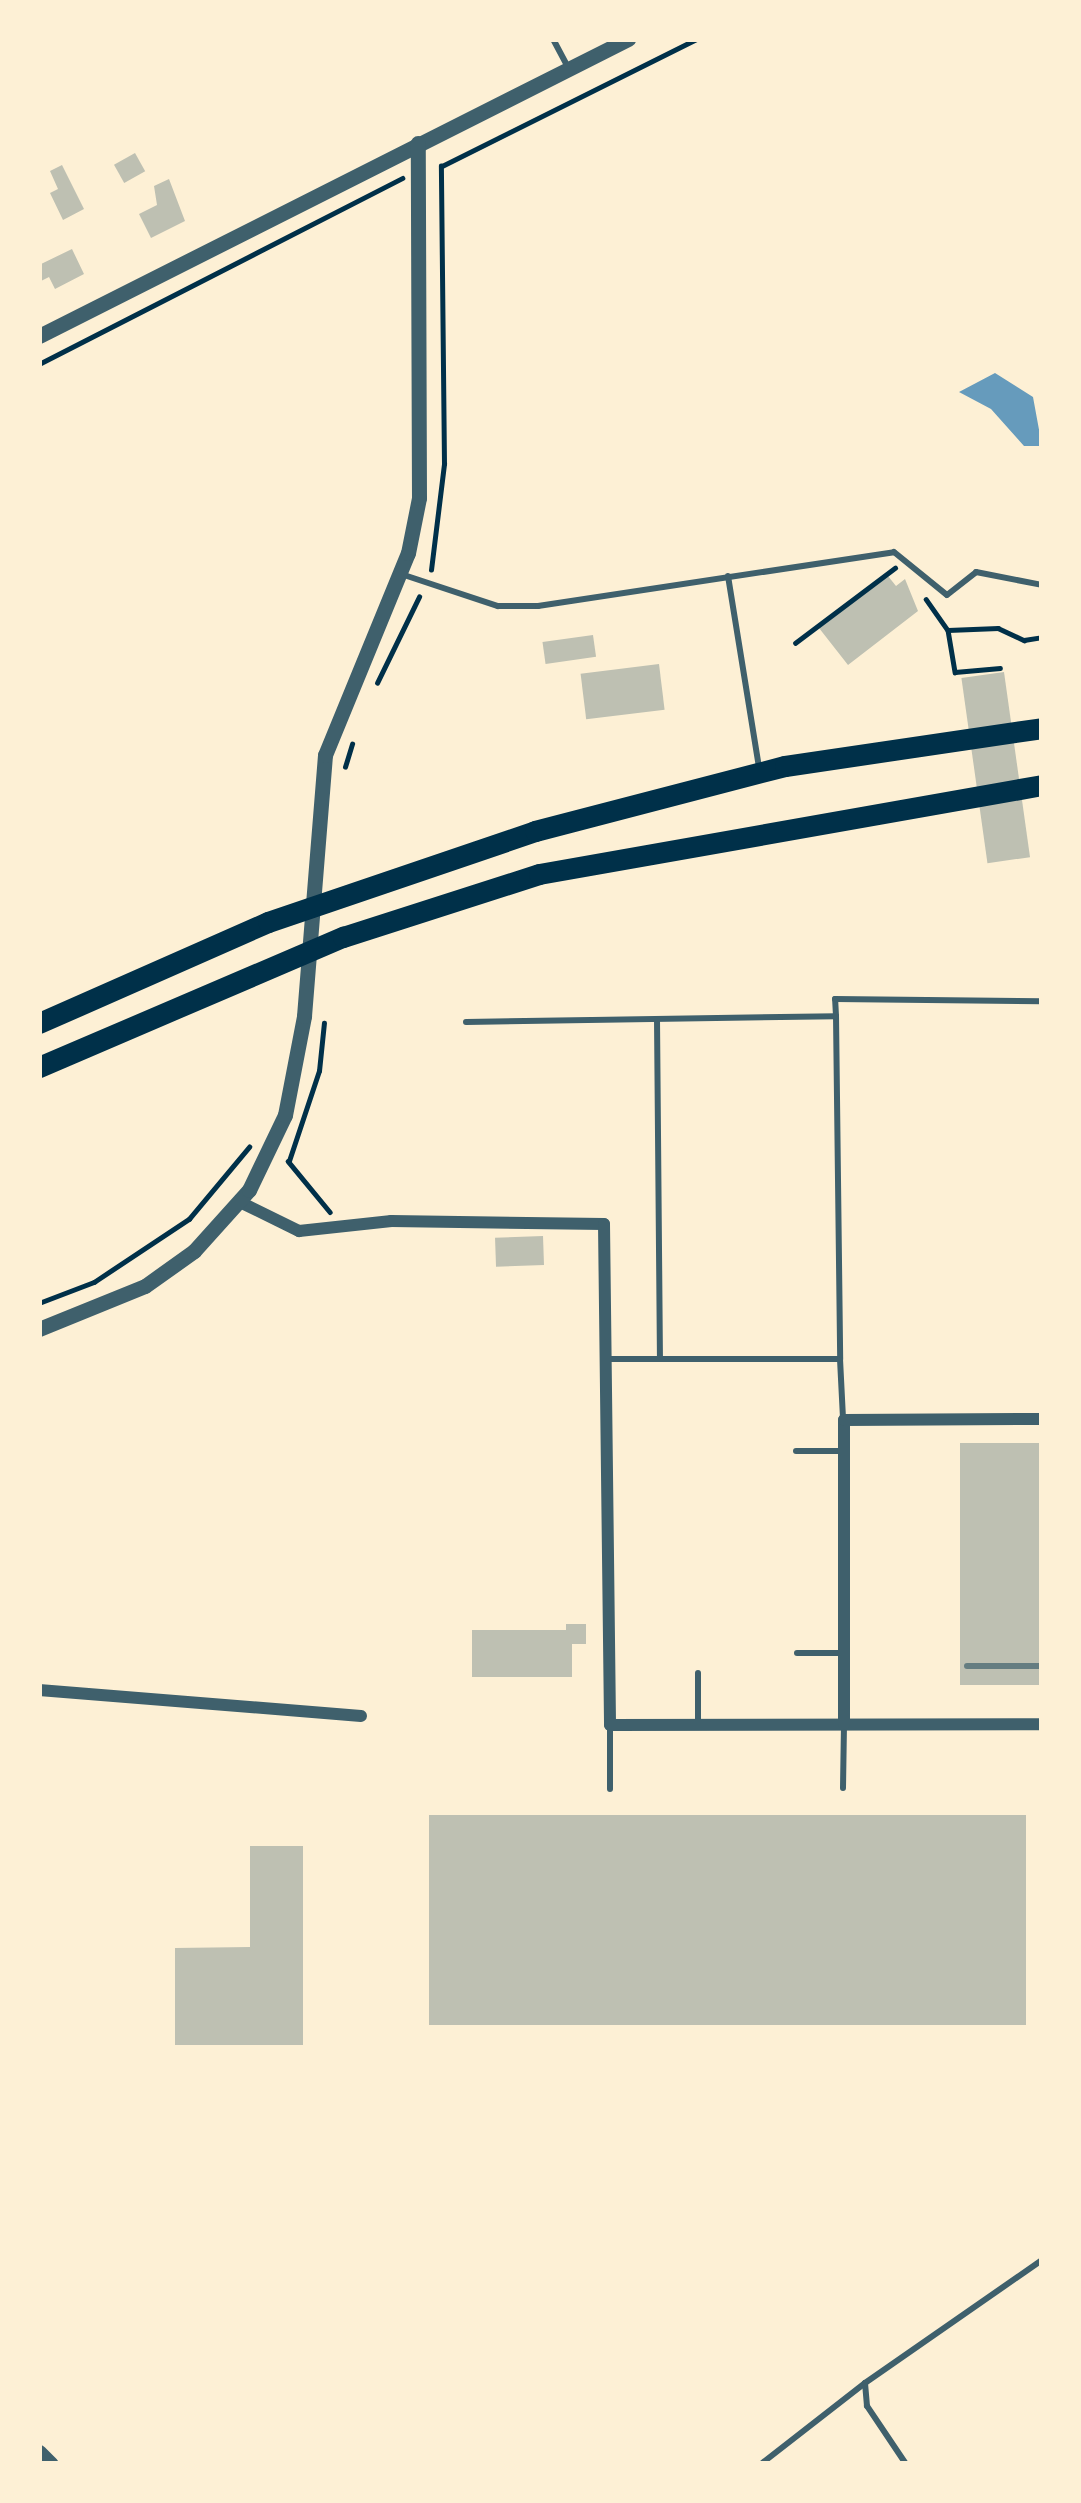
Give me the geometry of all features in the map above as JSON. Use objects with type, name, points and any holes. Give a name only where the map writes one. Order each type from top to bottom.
[{"type":"highway","points":[[39,1023],[338,896],[760,771],[1042,728]]},
{"type":"highway","points":[[39,1067],[343,937],[539,874],[1042,785]]},
{"type":"street","points":[[39,336],[628,39]]},
{"type":"street","points":[[39,1329],[145,1286],[194,1252],[240,1202],[285,1115],[304,1016],[312,854],[331,734],[399,573],[421,461],[418,143]]},
{"type":"street","points":[[240,1202],[299,1231],[391,1221],[604,1224],[610,1359],[610,1725],[1042,1724]]},
{"type":"street","points":[[844,1724],[844,1420],[1042,1419]]},
{"type":"street","points":[[39,1690],[362,1716]]},
{"type":"street","points":[[39,2452],[51,2464]]},
{"type":"lane","points":[[553,39],[568,69]]},
{"type":"lane","points":[[399,573],[498,607],[894,552],[947,595],[976,572],[1042,585]]},
{"type":"lane","points":[[728,576],[760,771]]},
{"type":"lane","points":[[675,584],[677,595]]},
{"type":"lane","points":[[844,1420],[835,999],[1042,1000]]},
{"type":"lane","points":[[466,1022],[836,1016]]},
{"type":"lane","points":[[657,1019],[660,1359]]},
{"type":"lane","points":[[610,1359],[840,1359]]},
{"type":"lane","points":[[796,1451],[841,1451]]},
{"type":"lane","points":[[797,1653],[843,1653]]},
{"type":"lane","points":[[698,1673],[698,1724]]},
{"type":"lane","points":[[843,1788],[844,1724]]},
{"type":"lane","points":[[610,1725],[610,1789]]},
{"type":"lane","points":[[761,2464],[865,2383],[1042,2260]]},
{"type":"lane","points":[[865,2383],[867,2406],[906,2464]]},
{"type":"path","points":[[39,364],[697,39]]},
{"type":"path","points":[[795,643],[897,566],[907,571]]},
{"type":"path","points":[[920,591],[948,630],[955,672],[1000,668]]},
{"type":"path","points":[[948,630],[998,628],[1024,640],[1042,637]]},
{"type":"path","points":[[289,1161],[319,1071],[325,1007]]},
{"type":"water","points":[[995,373],[1033,397],[1042,446],[1024,446],[991,409],[959,392]]},
{"type":"building","points":[[135,153],[145,171],[124,183],[114,165]]},
{"type":"building","points":[[62,165],[84,209],[63,220],[50,193],[58,189],[50,171]]},
{"type":"building","points":[[169,179],[185,221],[151,238],[139,214],[157,205],[154,186]]},
{"type":"building","points":[[72,249],[84,274],[55,289],[49,277],[39,282],[39,265]]},
{"type":"building","points":[[888,576],[896,586],[905,579],[918,611],[848,665],[819,628]]},
{"type":"building","points":[[593,635],[596,657],[546,664],[542,642]]},
{"type":"building","points":[[659,664],[665,710],[586,719],[581,674]]},
{"type":"building","points":[[1004,672],[1030,857],[987,863],[961,678]]},
{"type":"building","points":[[543,1236],[544,1265],[496,1267],[495,1238]]},
{"type":"building","points":[[960,1443],[1042,1443],[1042,1685],[960,1685]]},
{"type":"building","points":[[566,1624],[586,1624],[586,1644],[572,1644],[572,1677],[472,1677],[472,1630],[566,1630]]},
{"type":"building","points":[[429,1815],[1026,1815],[1026,2025],[429,2025]]},
{"type":"building","points":[[250,1846],[303,1846],[303,2045],[175,2045],[175,1948],[250,1947]]},
{"type":"railway","points":[[967,1666],[1042,1666]]}]
